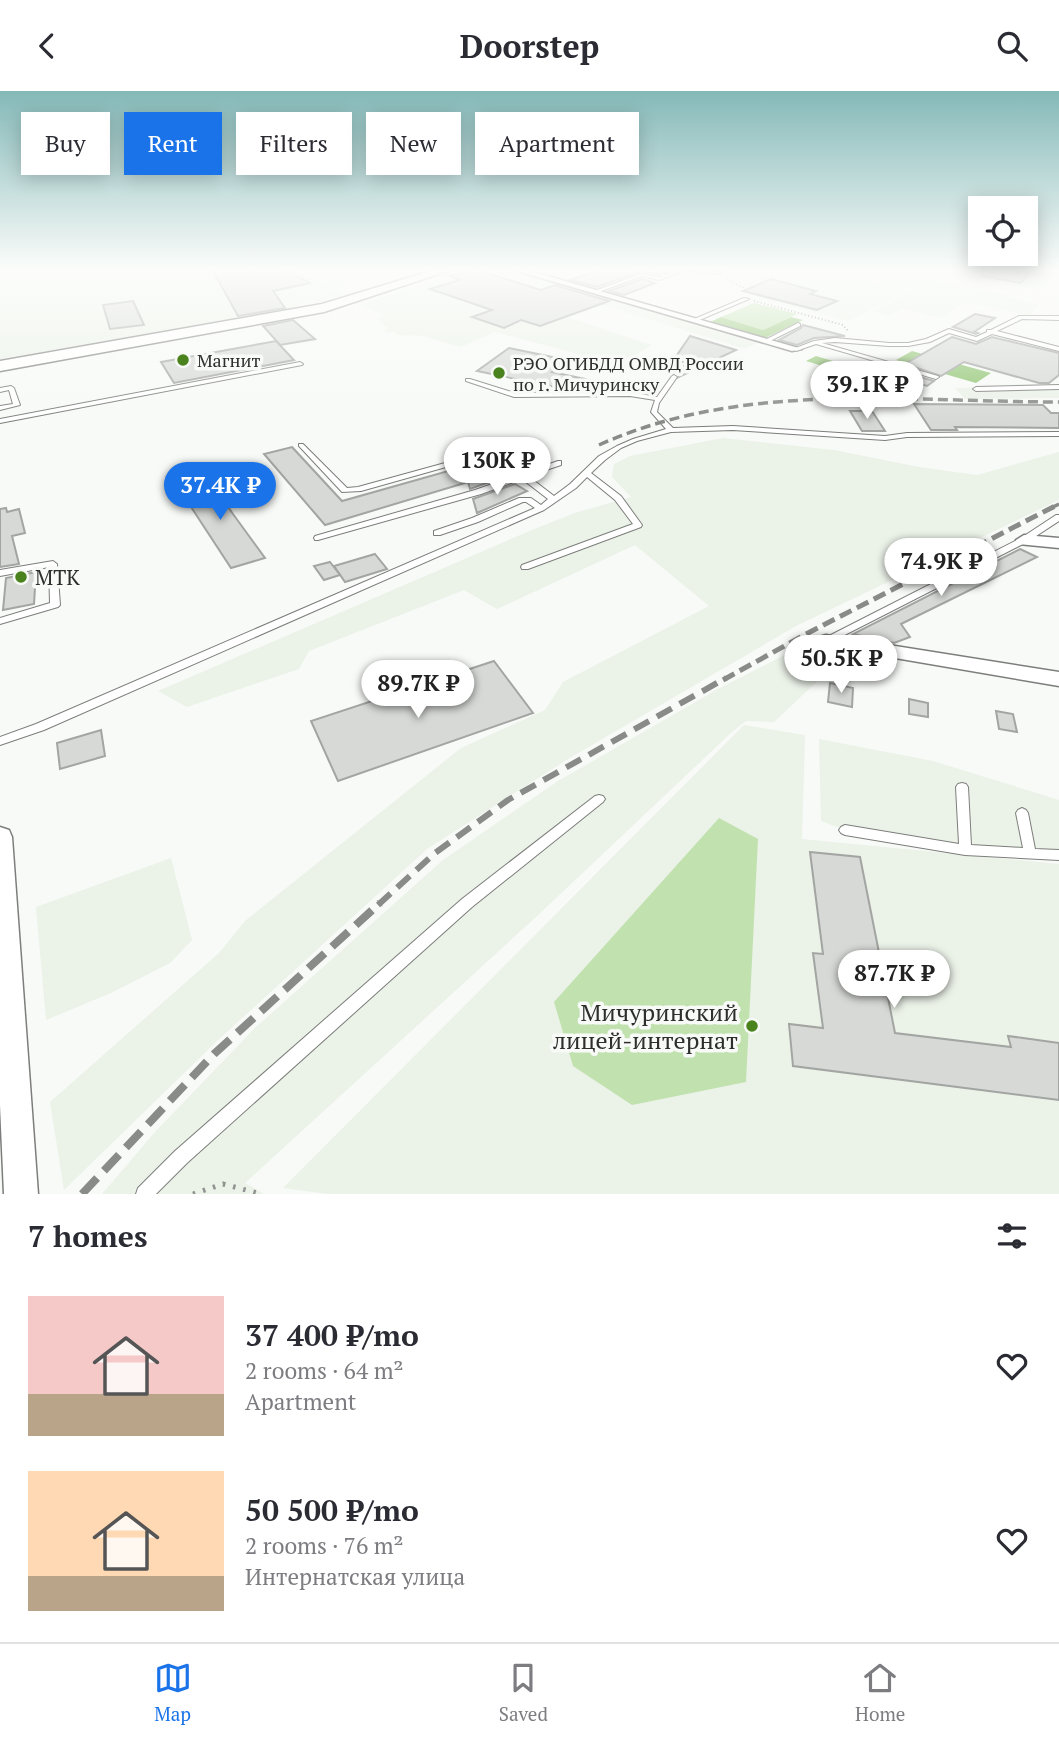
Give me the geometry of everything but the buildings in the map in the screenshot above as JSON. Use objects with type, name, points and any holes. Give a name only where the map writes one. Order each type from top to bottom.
[{"type":"street","points":[[0,366],[254,320]]},
{"type":"street","points":[[697,320],[796,349]]},
{"type":"street","points":[[1024,540],[1059,543]]},
{"type":"street","points":[[826,641],[1059,679]]},
{"type":"street","points":[[0,837],[21,1194]]},
{"type":"lane","points":[[796,349],[812,342],[849,339],[896,347],[918,344],[949,331],[977,339],[1013,320]]},
{"type":"lane","points":[[766,341],[798,325]]},
{"type":"lane","points":[[989,331],[1059,349]]},
{"type":"lane","points":[[812,342],[936,377]]},
{"type":"lane","points":[[0,421],[300,363]]},
{"type":"lane","points":[[671,430],[654,412],[659,399],[674,377]]},
{"type":"lane","points":[[468,380],[514,395],[630,394],[659,399]]},
{"type":"lane","points":[[976,389],[1059,387]]},
{"type":"lane","points":[[0,390],[11,388],[17,405],[0,408]]},
{"type":"lane","points":[[0,741],[40,727],[541,508],[602,458],[635,440],[671,430],[733,428],[885,438],[907,435],[1059,433]]},
{"type":"lane","points":[[301,445],[345,490],[358,489],[485,454],[499,457],[554,500]]},
{"type":"lane","points":[[318,538],[478,492],[558,463]]},
{"type":"lane","points":[[525,567],[638,525],[618,498],[586,473]]},
{"type":"lane","points":[[437,533],[522,500],[528,500],[541,508]]},
{"type":"lane","points":[[826,641],[1024,540],[1059,517]]},
{"type":"lane","points":[[0,573],[53,564],[55,605],[0,621]]},
{"type":"lane","points":[[962,787],[965,850]]},
{"type":"lane","points":[[144,1194],[181,1157],[457,912],[599,799]]},
{"type":"lane","points":[[1022,813],[1030,853]]},
{"type":"lane","points":[[845,830],[965,850],[1059,855]]},
{"type":"path","points":[[826,320],[843,325],[849,331],[831,340]]},
{"type":"path","points":[[193,1194],[223,1184],[261,1194]]},
{"type":"shaded area","points":[[0,320],[232,320],[0,359]]},
{"type":"shaded area","points":[[378,320],[578,320],[652,345],[619,365],[495,332],[461,347],[423,336],[397,335],[395,331],[383,331],[388,328]]},
{"type":"shaded area","points":[[653,320],[680,320],[757,343],[745,349]]},
{"type":"shaded area","points":[[1059,386],[1059,398],[965,399],[955,388]]},
{"type":"shaded area","points":[[723,438],[834,450],[919,467],[977,475],[1059,452],[1059,500],[796,626],[568,759],[427,849],[216,1042],[64,1190],[50,1102],[219,953],[245,921],[461,748],[545,710],[563,682],[709,606],[635,545],[497,609],[464,590],[309,651],[299,669],[187,707],[158,691],[532,530],[575,513],[631,497],[612,477],[614,464],[630,456]]},
{"type":"shaded area","points":[[816,639],[844,656],[774,722],[746,721],[733,731],[536,917],[245,1183],[264,1194],[102,1194],[155,1132],[255,1028],[443,860],[558,781],[718,689]]},
{"type":"shaded area","name":"Мичуринский лицей-интернат","points":[[744,725],[805,735],[802,839],[1059,864],[1059,1194],[328,1194],[283,1188]]},
{"type":"shaded area","points":[[819,739],[933,761],[1059,800],[1059,855],[965,850],[845,830],[821,821]]},
{"type":"shaded area","points":[[171,858],[192,940],[170,963],[111,993],[46,1020],[36,907]]},
{"type":"green space","points":[[732,320],[783,320],[763,330]]},
{"type":"green space","points":[[732,320],[763,330],[784,320],[802,320],[765,338],[710,322]]},
{"type":"green space","points":[[912,351],[991,373],[976,383],[896,360]]},
{"type":"green space","points":[[816,356],[881,375],[872,381],[806,361]]},
{"type":"green space","points":[[719,818],[758,839],[746,1082],[632,1105],[573,1066],[554,1002]]},
{"type":"railway","points":[[599,445],[654,424],[710,411],[767,403],[884,398],[1059,402]]},
{"type":"railway","points":[[723,680],[806,634],[1057,505]]},
{"type":"railway","points":[[1053,507],[1057,505]]},
{"type":"railway","points":[[378,905],[435,853],[508,800],[726,678]]},
{"type":"railway","points":[[82,1194],[214,1054],[380,903]]},
{"type":"place","name":"Магнит","points":[[183,360]]},
{"type":"place","name":"РЭО ОГИБДД ОМВД России по г. Мичуринску","points":[[499,373]]},
{"type":"place","name":"МТК","points":[[21,577]]},
{"type":"place","name":"Мичуринский лицей-интернат","points":[[752,1026]]}]
